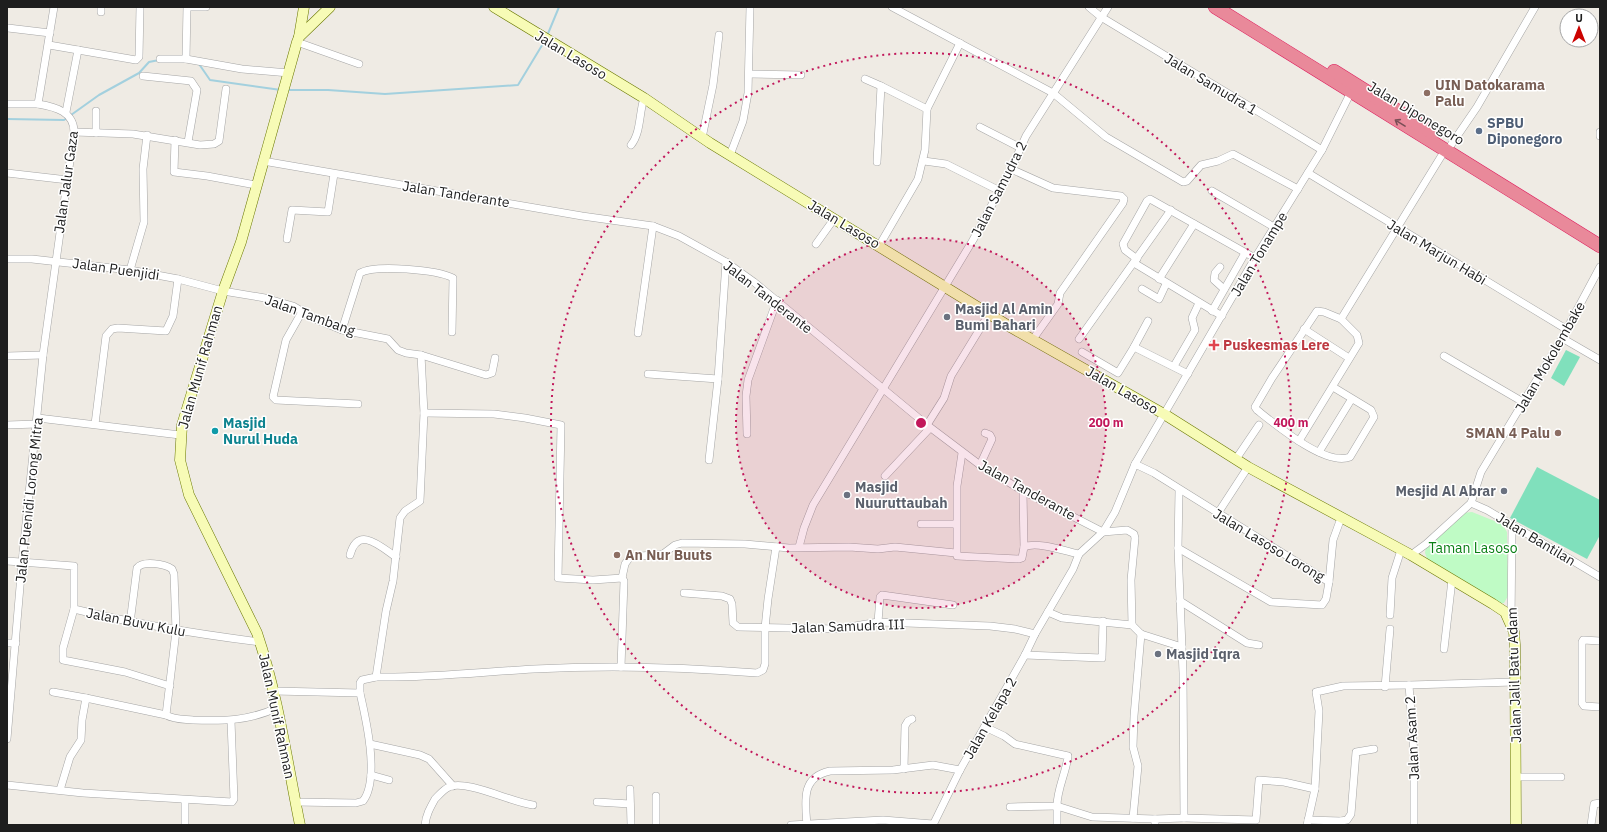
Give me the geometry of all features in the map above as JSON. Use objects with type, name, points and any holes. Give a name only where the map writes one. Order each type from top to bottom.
[{"type":"highway","name":"Jalan Diponegoro","points":[[1215,7],[1351,92],[1382,106]]},
{"type":"highway","name":"Jalan Diponegoro","points":[[1228,7],[1448,147],[1600,237]]},
{"type":"highway","name":"Jalan Diponegoro","points":[[1448,147],[1600,246]]},
{"type":"street","points":[[38,104],[49,45],[54,7]]},
{"type":"street","points":[[49,45],[136,60],[139,57],[140,7]]},
{"type":"street","points":[[186,59],[187,7]]},
{"type":"street","points":[[191,7],[206,7]]},
{"type":"street","points":[[330,7],[298,39],[359,64]]},
{"type":"street","name":"Jalan Lasoso","points":[[494,7],[550,43],[644,98],[702,138],[988,314],[1164,414],[1248,467],[1411,555],[1505,612],[1512,626]]},
{"type":"street","points":[[730,155],[743,121],[749,74],[750,7]]},
{"type":"street","points":[[892,7],[1053,93],[1106,137],[1183,182],[1187,181],[1201,165],[1218,161],[1233,154],[1298,189]]},
{"type":"street","name":"Jalan Samudra 1","points":[[1089,7],[1101,17],[1322,150]]},
{"type":"street","name":"Jalan Samudra 2","points":[[946,287],[1000,191],[1026,136],[1108,7]]},
{"type":"street","points":[[1341,319],[1448,147],[1477,108],[1534,7]]},
{"type":"street","points":[[304,8],[312,16],[320,18]]},
{"type":"street","name":"Jalan Munif Rahman","points":[[300,825],[278,707],[260,642],[189,495],[180,460],[180,435],[187,403],[223,291],[241,242],[289,73],[304,8]]},
{"type":"street","points":[[8,28],[50,33]]},
{"type":"street","points":[[702,138],[714,85],[719,35]]},
{"type":"street","points":[[879,246],[918,179],[924,161],[927,109],[960,43]]},
{"type":"street","points":[[69,116],[78,50]]},
{"type":"street","points":[[160,59],[186,59],[242,69],[289,73]]},
{"type":"street","points":[[749,74],[801,75]]},
{"type":"street","points":[[143,76],[191,81],[194,83],[197,90],[188,142]]},
{"type":"street","points":[[865,79],[927,109]]},
{"type":"street","points":[[877,162],[881,86]]},
{"type":"street","points":[[74,132],[147,135],[200,145],[214,144],[219,141],[226,89]]},
{"type":"street","name":"Jalan Tonampe","points":[[1135,464],[1222,316],[1254,258],[1322,150],[1351,92]]},
{"type":"street","points":[[631,145],[637,133],[638,119],[644,98]]},
{"type":"street","name":"Jalan Jalur Gaza","points":[[7,104],[38,104],[69,116],[74,132],[56,261]]},
{"type":"street","points":[[96,111],[96,133]]},
{"type":"street","points":[[980,127],[1021,148]]},
{"type":"street","points":[[130,270],[145,216],[143,185],[147,135]]},
{"type":"street","points":[[175,140],[174,172],[208,176],[256,185]]},
{"type":"street","name":"Jalan Tanderante","points":[[263,161],[653,226],[679,236],[726,262],[777,300],[962,453],[1024,491],[1104,532]]},
{"type":"street","points":[[924,161],[946,164],[1000,191]]},
{"type":"street","points":[[1011,169],[1053,188],[1121,196],[1124,199],[1123,203],[1064,287],[1058,304],[1033,340]]},
{"type":"street","points":[[7,173],[68,180]]},
{"type":"street","name":"Jalan Marjun Habi","points":[[1308,173],[1566,329]]},
{"type":"street","points":[[286,240],[292,210],[328,212],[334,174]]},
{"type":"street","points":[[1212,190],[1274,227]]},
{"type":"street","points":[[1222,316],[1166,284],[1135,261],[1125,250],[1123,244],[1147,200],[1151,199],[1254,258]]},
{"type":"street","points":[[1079,338],[1171,210]]},
{"type":"street","points":[[816,244],[834,219]]},
{"type":"street","points":[[1159,279],[1194,224]]},
{"type":"street","points":[[638,333],[653,226]]},
{"type":"street","points":[[1212,310],[1245,253]]},
{"type":"street","name":"Jalan Puenjidi","points":[[7,259],[56,261],[130,270],[178,279],[223,291]]},
{"type":"street","name":"Jalan Puenidi Lorong Mitra","points":[[7,739],[22,563],[38,421],[43,355],[56,261]]},
{"type":"street","points":[[709,460],[718,379],[726,262]]},
{"type":"street","points":[[1220,267],[1215,273],[1214,280],[1224,289]]},
{"type":"street","name":"Jalan Mokolembake","points":[[1411,555],[1426,544],[1471,503],[1481,472],[1562,338],[1600,267]]},
{"type":"street","points":[[342,330],[360,273],[386,268],[402,268],[453,278],[452,332]]},
{"type":"street","points":[[95,424],[106,336],[112,329],[118,328],[166,331],[173,316],[178,279]]},
{"type":"street","points":[[1142,289],[1159,299],[1166,284]]},
{"type":"street","points":[[799,547],[804,528],[813,505],[946,287]]},
{"type":"street","name":"Jalan Tambang","points":[[223,291],[265,298],[303,310],[315,319],[342,330],[388,339],[398,350],[421,355],[486,375],[492,373],[495,358]]},
{"type":"street","points":[[747,434],[746,396],[748,380],[777,300]]},
{"type":"street","points":[[1174,366],[1195,330],[1192,318],[1199,303]]},
{"type":"street","points":[[303,310],[286,340],[273,397],[276,400],[358,404]]},
{"type":"street","points":[[1299,441],[1359,342],[1359,338],[1341,319],[1324,312],[1317,312],[1304,329],[1262,393],[1255,407],[1299,441],[1319,452],[1339,460],[1344,459],[1350,457],[1374,417],[1374,414],[1371,410],[1351,400],[1333,387]]},
{"type":"street","points":[[886,476],[929,426],[944,398],[952,376],[988,314]]},
{"type":"street","points":[[1082,352],[1118,373],[1148,321]]},
{"type":"street","points":[[1304,329],[1349,358]]},
{"type":"street","points":[[1562,338],[1600,360]]},
{"type":"street","points":[[1134,347],[1188,374]]},
{"type":"street","points":[[7,356],[43,355]]},
{"type":"street","points":[[376,677],[402,513],[420,501],[424,413],[421,355]]},
{"type":"street","points":[[1444,356],[1523,402]]},
{"type":"street","points":[[648,374],[718,379]]},
{"type":"street","points":[[1319,452],[1351,400]]},
{"type":"street","points":[[424,413],[494,414],[561,425],[558,578],[593,580],[622,578]]},
{"type":"street","points":[[7,425],[38,421],[95,424],[180,435]]},
{"type":"street","points":[[1236,459],[1259,425]]},
{"type":"street","points":[[980,465],[992,439],[984,433]]},
{"type":"street","points":[[956,553],[957,486],[962,453]]},
{"type":"street","name":"Jalan Lasoso Lorong","points":[[1135,464],[1154,474],[1329,582],[1333,540],[1341,518]]},
{"type":"street","name":"Jalan Kelapa 2","points":[[933,825],[960,770],[1025,655],[1035,634],[1073,569],[1079,554],[1104,532],[1115,512],[1135,464]]},
{"type":"street","points":[[1218,513],[1248,467]]},
{"type":"street","points":[[621,667],[624,594],[624,580],[622,578],[625,564],[630,557],[663,554],[677,543],[878,549],[895,547],[956,553],[959,557],[1019,559],[1022,558],[1024,547],[1024,491]]},
{"type":"street","points":[[1180,491],[1178,548],[1184,724],[1184,818]]},
{"type":"street","name":"Jalan Bantilan","points":[[1471,503],[1487,510],[1600,577]]},
{"type":"street","points":[[921,524],[956,524]]},
{"type":"street","name":"Jalan Jalil Batu Adam","points":[[1512,525],[1512,626],[1515,645],[1516,825]]},
{"type":"street","points":[[1104,532],[1127,530],[1134,534],[1135,538],[1131,580],[1132,625]]},
{"type":"street","points":[[350,555],[352,544],[358,540],[367,540],[373,542],[396,557]]},
{"type":"street","points":[[1024,547],[1037,546],[1079,554]]},
{"type":"street","points":[[295,802],[356,803],[363,801],[369,791],[370,744],[360,694],[362,680],[376,677],[483,673],[534,669],[621,667],[758,673],[763,670],[765,664],[765,628],[776,547]]},
{"type":"street","points":[[1178,548],[1271,602],[1319,606],[1324,603],[1326,599],[1329,582]]},
{"type":"street","points":[[1390,615],[1392,578],[1401,550]]},
{"type":"street","name":"Jalan Buvu Kulu","points":[[7,561],[74,566],[74,609],[130,623],[176,631],[260,642]]},
{"type":"street","points":[[130,623],[137,568],[139,564],[144,563],[168,566],[172,569],[174,574],[176,631],[166,715]]},
{"type":"street","points":[[1444,649],[1452,580]]},
{"type":"street","name":"Jalan Samudra III","points":[[684,593],[725,597],[732,601],[733,623],[738,627],[838,629],[878,622],[990,626],[1015,629],[1035,634]]},
{"type":"street","points":[[878,622],[880,597],[882,595],[953,605]]},
{"type":"street","points":[[1180,601],[1247,643],[1259,645]]},
{"type":"street","points":[[74,609],[63,648],[63,660],[125,672],[170,686]]},
{"type":"street","points":[[1048,612],[1062,618],[1132,625],[1141,634],[1182,647]]},
{"type":"street","points":[[1025,655],[1102,658],[1103,621]]},
{"type":"street","points":[[1385,687],[1390,629]]},
{"type":"street","points":[[1133,818],[1138,766],[1133,747],[1134,716],[1141,634]]},
{"type":"street","points":[[1600,641],[1583,640],[1582,642],[1582,703],[1584,706],[1600,707]]},
{"type":"street","points":[[7,643],[16,643]]},
{"type":"street","name":"Jalan Asam 2","points":[[1414,825],[1414,754],[1409,685],[1515,682]]},
{"type":"street","points":[[1374,749],[1356,752],[1351,814],[1347,820],[1341,823],[1307,822],[1315,789],[1319,711],[1316,692],[1343,686],[1385,687],[1409,685]]},
{"type":"street","points":[[274,691],[360,694]]},
{"type":"street","points":[[53,692],[166,715],[177,719],[231,721],[267,712],[278,707]]},
{"type":"street","points":[[60,790],[70,757],[81,740],[82,720],[86,698]]},
{"type":"street","points":[[904,769],[905,723],[912,719]]},
{"type":"street","points":[[7,785],[186,800],[230,802],[234,800],[231,721]]},
{"type":"street","points":[[985,727],[1004,736],[1015,744],[1068,756],[1066,773],[1058,796],[1057,825]]},
{"type":"street","points":[[370,744],[420,755],[429,759],[453,786]]},
{"type":"street","points":[[807,825],[807,788],[812,780],[819,774],[830,771],[904,769],[933,765],[960,770]]},
{"type":"street","points":[[370,775],[389,780]]},
{"type":"street","points":[[1516,777],[1561,777]]},
{"type":"street","points":[[1010,807],[1057,806],[1092,817],[1133,818],[1155,822],[1184,818],[1256,820],[1259,780],[1284,782],[1315,789]]},
{"type":"street","points":[[426,825],[428,810],[439,795],[448,787],[453,786],[469,787],[507,798],[521,804],[533,805]]},
{"type":"street","points":[[630,789],[631,825]]},
{"type":"street","points":[[656,796],[656,825]]},
{"type":"street","points":[[185,825],[186,800]]},
{"type":"street","points":[[597,802],[630,804]]},
{"type":"street","points":[[1591,825],[1594,804],[1600,803]]},
{"type":"street","points":[[791,825],[883,820],[933,825]]},
{"type":"green space","points":[[1566,350],[1580,357],[1564,386],[1551,378]]},
{"type":"green space","points":[[1537,467],[1600,500],[1600,535],[1587,559],[1510,518]]},
{"type":"green space","name":"Taman Lasoso","points":[[1472,512],[1502,524],[1507,532],[1508,596],[1504,603],[1499,603],[1428,561],[1425,553],[1426,546],[1462,513]]},
{"type":"waterway","points":[[547,36],[559,7]]},
{"type":"waterway","points":[[288,90],[328,90],[385,94],[518,85],[544,42]]},
{"type":"waterway","points":[[71,115],[99,95],[139,73],[149,62],[159,60]]},
{"type":"waterway","points":[[199,64],[210,80],[281,90]]},
{"type":"waterway","points":[[7,119],[64,120],[67,118]]},
{"type":"place","name":"UIN Datokarama Palu","points":[[1427,93]]},
{"type":"place","name":"SPBU Diponegoro","points":[[1479,131]]},
{"type":"place","name":"Masjid Al Amin Bumi Bahari","points":[[947,317]]},
{"type":"place","name":"Puskesmas Lere","points":[[1214,345]]},
{"type":"place","name":"Masjid Nurul Huda","points":[[215,431]]},
{"type":"place","name":"SMAN 4 Palu","points":[[1558,433]]},
{"type":"place","name":"Mesjid Al Abrar","points":[[1504,491]]},
{"type":"place","name":"Masjid Nuuruttaubah","points":[[847,495]]},
{"type":"place","name":"An Nur Buuts","points":[[617,555]]},
{"type":"place","name":"Masjid Iqra","points":[[1158,654]]}]
